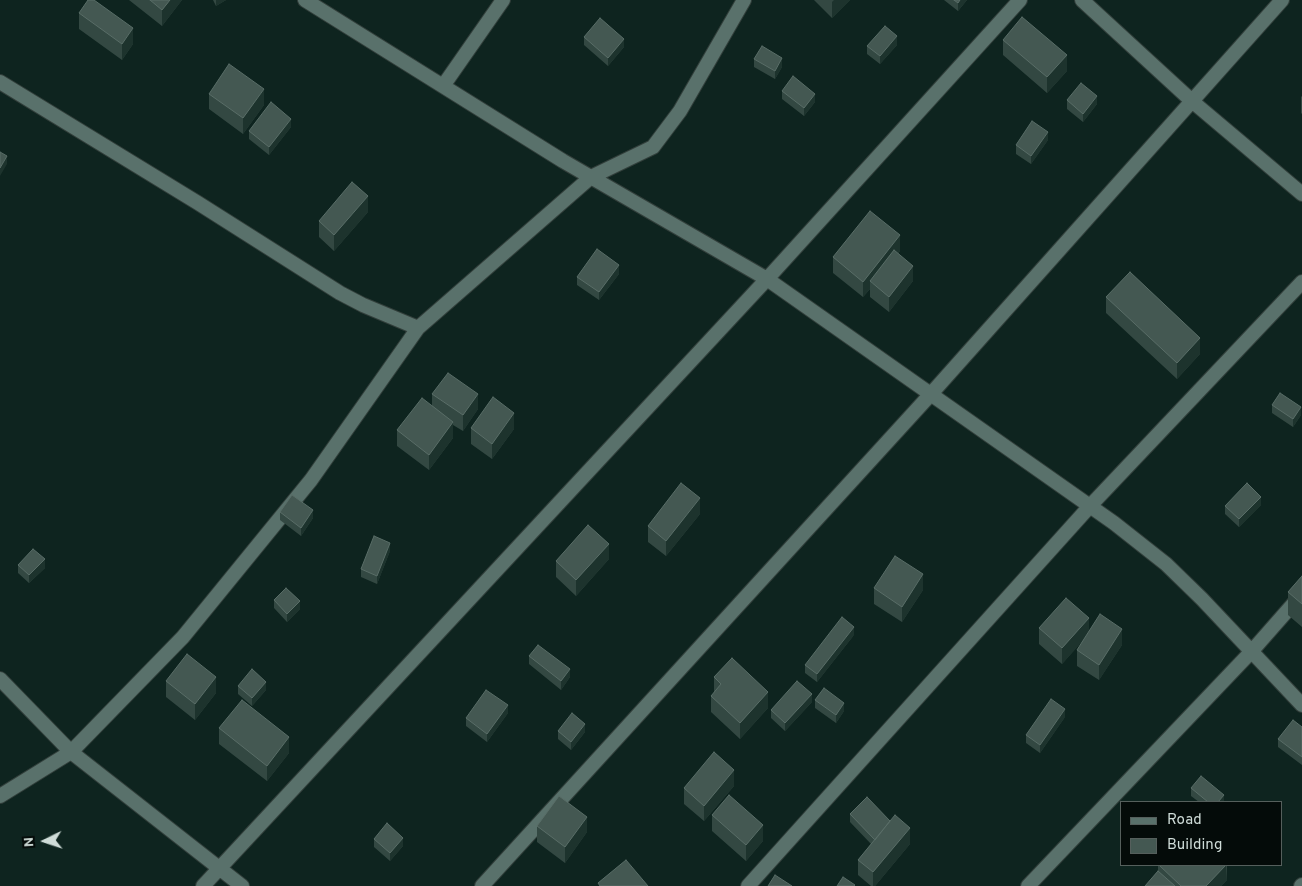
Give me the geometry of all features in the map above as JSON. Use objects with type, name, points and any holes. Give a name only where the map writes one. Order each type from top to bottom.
[{"type":"street","points":[[305,0],[591,177],[767,279],[1114,522],[1166,564],[1202,599],[1302,705]]},
{"type":"street","points":[[443,86],[504,0]]},
{"type":"street","points":[[0,796],[71,752],[183,637],[311,480],[418,328],[591,177],[653,147],[680,111],[744,0]]},
{"type":"street","points":[[203,886],[767,279],[1020,0]]},
{"type":"street","points":[[1082,0],[1193,102],[1302,194]]},
{"type":"street","points":[[482,886],[930,394],[1193,102],[1282,0]]},
{"type":"street","points":[[0,82],[190,198],[340,293],[363,305],[418,328]]},
{"type":"street","points":[[748,886],[1090,506],[1302,282]]},
{"type":"street","points":[[1028,886],[1251,652],[1302,594]]},
{"type":"street","points":[[0,679],[71,752],[242,886]]},
{"type":"building","points":[[88,0],[94,0],[133,28],[122,44],[79,13]]},
{"type":"building","points":[[150,0],[170,0],[162,10]]},
{"type":"building","points":[[1022,17],[1067,55],[1047,77],[1003,40]]},
{"type":"building","points":[[600,18],[624,39],[608,58],[584,37]]},
{"type":"building","points":[[885,26],[897,36],[880,56],[867,46]]},
{"type":"building","points":[[762,46],[782,58],[775,71],[754,59]]},
{"type":"building","points":[[229,64],[264,89],[243,118],[209,94]]},
{"type":"building","points":[[793,76],[815,94],[804,108],[782,91]]},
{"type":"building","points":[[1081,83],[1097,96],[1083,114],[1067,100]]},
{"type":"building","points":[[271,102],[291,119],[269,147],[249,131]]},
{"type":"building","points":[[1032,121],[1048,132],[1031,156],[1016,145]]},
{"type":"building","points":[[0,152],[7,156],[0,168]]},
{"type":"building","points":[[352,182],[368,196],[334,235],[319,221]]},
{"type":"building","points":[[870,211],[900,235],[863,282],[833,257]]},
{"type":"building","points":[[597,249],[619,265],[599,292],[577,277]]},
{"type":"building","points":[[894,250],[913,266],[889,297],[870,281]]},
{"type":"building","points":[[1130,272],[1200,338],[1177,363],[1106,297]]},
{"type":"building","points":[[448,373],[478,394],[463,415],[432,394]]},
{"type":"building","points":[[1280,393],[1301,407],[1293,419],[1272,405]]},
{"type":"building","points":[[493,397],[514,413],[492,444],[471,428]]},
{"type":"building","points":[[422,398],[453,422],[429,455],[397,430]]},
{"type":"building","points":[[681,483],[700,498],[666,541],[648,526]]},
{"type":"building","points":[[1247,483],[1261,497],[1239,519],[1225,506]]},
{"type":"building","points":[[292,495],[313,510],[301,528],[280,512]]},
{"type":"building","points":[[588,525],[609,544],[576,580],[556,561]]},
{"type":"building","points":[[374,536],[390,543],[377,576],[361,569]]},
{"type":"building","points":[[33,549],[45,559],[29,575],[18,565]]},
{"type":"building","points":[[895,556],[923,574],[902,607],[874,588]]},
{"type":"building","points":[[1302,576],[1302,604],[1288,592]]},
{"type":"building","points":[[286,588],[300,601],[287,614],[274,600]]},
{"type":"building","points":[[1066,598],[1089,618],[1062,648],[1039,628]]},
{"type":"building","points":[[1100,614],[1122,629],[1099,665],[1077,650]]},
{"type":"building","points":[[842,617],[854,627],[817,674],[805,665]]},
{"type":"building","points":[[538,645],[570,669],[561,681],[529,656]]},
{"type":"building","points":[[187,654],[216,677],[195,704],[166,681]]},
{"type":"building","points":[[732,658],[768,692],[740,723],[711,696],[721,684],[714,677]]},
{"type":"building","points":[[252,669],[266,682],[252,698],[238,686]]},
{"type":"building","points":[[797,681],[812,694],[785,723],[771,710]]},
{"type":"building","points":[[824,688],[844,703],[836,715],[815,700]]},
{"type":"building","points":[[486,690],[508,705],[487,734],[466,718]]},
{"type":"building","points":[[1051,699],[1065,709],[1040,745],[1026,735]]},
{"type":"building","points":[[242,700],[289,737],[267,766],[219,728]]},
{"type":"building","points":[[572,713],[585,724],[571,742],[558,731]]},
{"type":"building","points":[[1293,720],[1302,727],[1302,757],[1278,739]]},
{"type":"building","points":[[714,752],[734,770],[704,806],[684,788]]},
{"type":"building","points":[[1201,776],[1224,795],[1219,801],[1207,801],[1191,788]]},
{"type":"building","points":[[729,795],[763,825],[746,845],[712,815]]},
{"type":"building","points":[[559,796],[587,817],[565,847],[537,826]]},
{"type":"building","points":[[867,797],[890,821],[875,840],[850,814]]},
{"type":"building","points":[[895,815],[910,828],[873,872],[858,860]]},
{"type":"building","points":[[387,823],[403,838],[390,853],[374,839]]},
{"type":"building","points":[[626,860],[648,886],[600,886],[598,883]]},
{"type":"building","points":[[1160,866],[1225,866],[1206,886],[1181,886]]},
{"type":"building","points":[[1158,871],[1175,886],[1145,886]]},
{"type":"building","points":[[775,875],[792,886],[768,886]]},
{"type":"building","points":[[843,877],[855,885],[837,886]]}]
